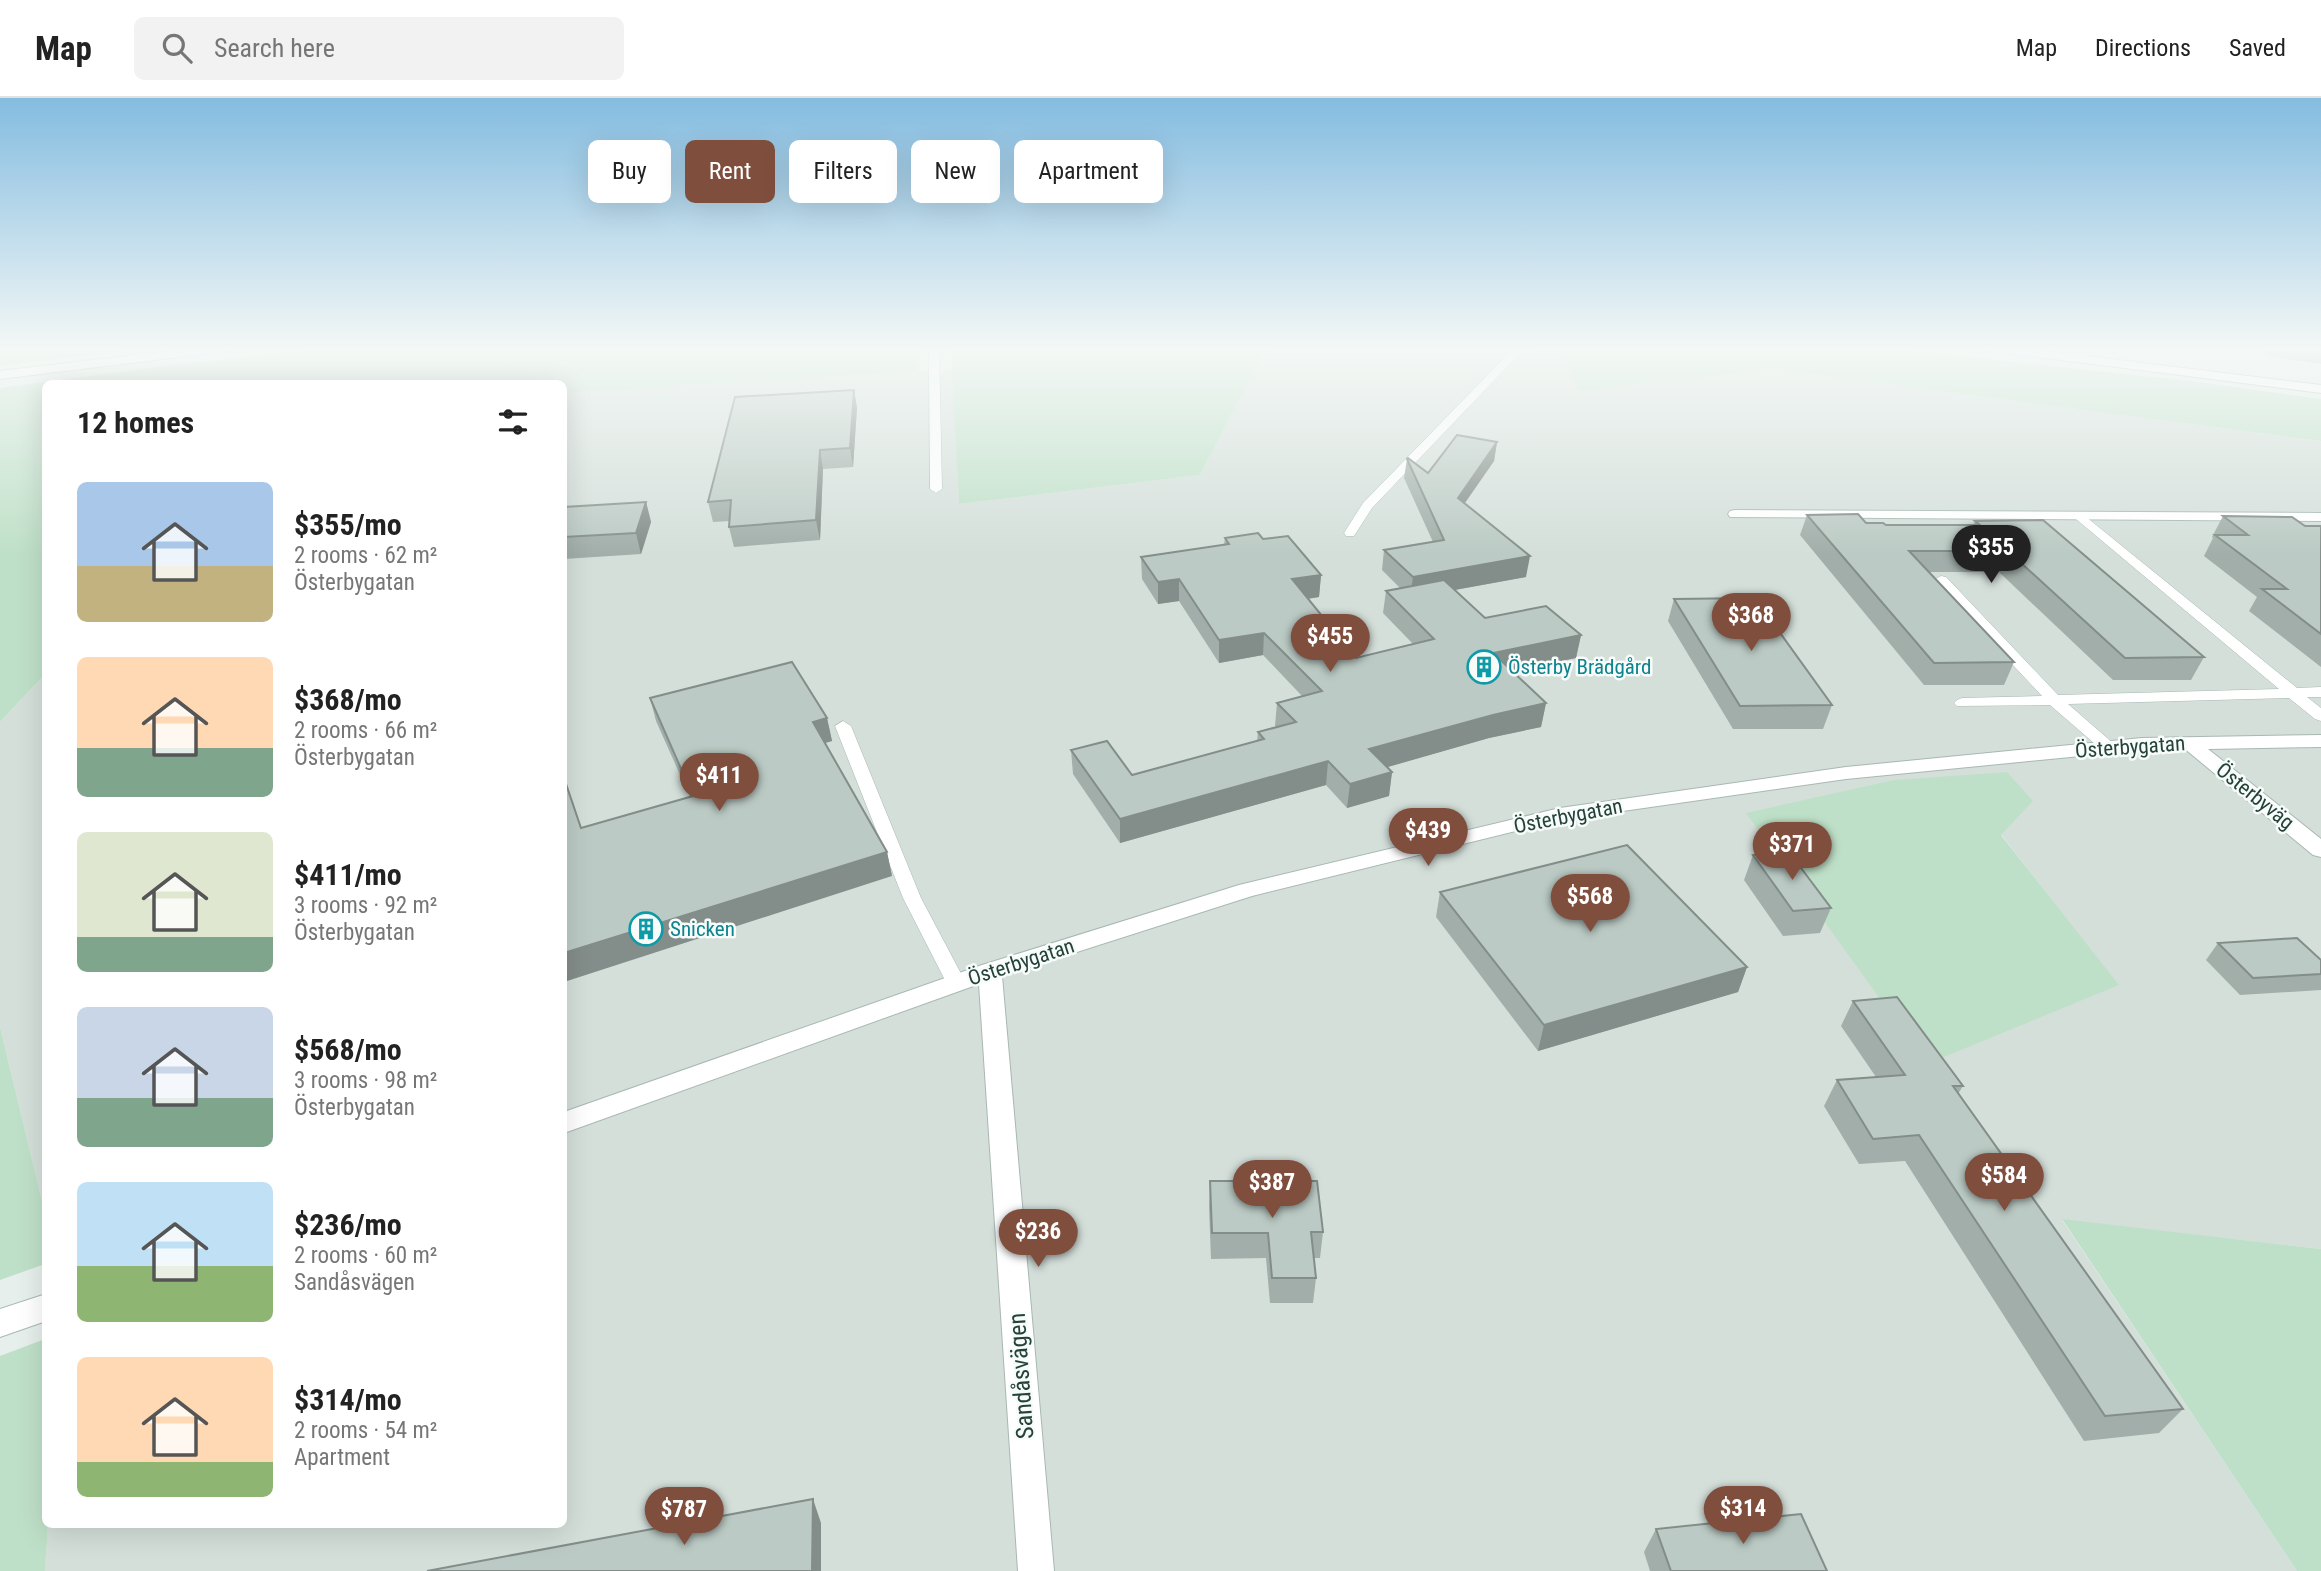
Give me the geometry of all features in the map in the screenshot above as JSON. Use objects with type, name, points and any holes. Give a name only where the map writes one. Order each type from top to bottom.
[{"type":"street","points":[[1735,514],[2319,518]]},
{"type":"street","name":"Österbygatan","points":[[567,1122],[990,971],[1247,890],[1560,814],[1846,773],[2108,747],[2321,741]]},
{"type":"street","name":"Österbyväg","points":[[2189,743],[2321,850]]},
{"type":"street","name":"Sandåsvägen","points":[[990,971],[1035,1571]]},
{"type":"street","points":[[0,1323],[42,1308]]},
{"type":"lane","points":[[935,417],[936,488]]},
{"type":"lane","points":[[1350,533],[1367,506],[1453,417]]},
{"type":"lane","points":[[2080,516],[2321,716]]},
{"type":"lane","points":[[1941,580],[2054,700],[2108,747]]},
{"type":"lane","points":[[1962,703],[2321,692]]},
{"type":"lane","points":[[843,726],[912,898],[956,983]]},
{"type":"shaded area","points":[[567,417],[955,417],[959,504],[1200,475],[1230,417],[2137,417],[2321,441],[2321,1249],[2062,1220],[2297,1571],[45,1571],[48,1528],[567,1528]],"holes":[[[2007,772],[2001,834],[2050,898],[1927,1064]]]},
{"type":"shaded area","points":[[42,677],[42,1202],[0,1027],[0,722]]},
{"type":"green space","points":[[0,417],[42,417],[42,677],[0,722]]},
{"type":"green space","points":[[955,417],[1230,417],[1200,475],[959,504]]},
{"type":"green space","points":[[2137,417],[2321,417],[2321,441]]},
{"type":"green space","points":[[2007,772],[2033,801],[2001,835],[2119,985],[1927,1064],[1746,813],[1894,780]]},
{"type":"green space","points":[[0,1027],[42,1202],[42,1265],[0,1280]]},
{"type":"green space","points":[[2062,1219],[2321,1249],[2321,1571],[2297,1571]]},
{"type":"green space","points":[[42,1340],[42,1528],[48,1528],[45,1571],[0,1571],[0,1356]]},
{"type":"building","points":[[730,417],[852,417],[850,448],[820,450],[816,520],[729,527],[731,500],[708,502]]},
{"type":"building","points":[[1457,435],[1497,442],[1458,498],[1530,556],[1413,577],[1384,550],[1444,540],[1407,459],[1428,473]]},
{"type":"building","points":[[646,502],[636,533],[567,537],[567,507]]},
{"type":"building","points":[[1858,514],[1866,523],[1886,525],[1980,525],[1975,521],[2043,520],[2204,657],[2125,658],[2008,551],[1909,551],[2014,662],[1934,663],[1807,515]]},
{"type":"building","points":[[2223,516],[2292,517],[2305,526],[2321,526],[2321,634],[2262,589],[2287,589],[2215,535],[2248,535]]},
{"type":"building","points":[[1258,533],[1263,539],[1288,536],[1321,575],[1292,579],[1356,658],[1434,639],[1386,591],[1444,580],[1485,618],[1546,606],[1581,635],[1493,653],[1546,703],[1369,749],[1392,772],[1350,784],[1328,761],[1120,819],[1071,750],[1107,741],[1132,775],[1264,739],[1258,732],[1296,722],[1277,703],[1322,691],[1264,633],[1219,640],[1179,579],[1158,582],[1141,557],[1229,544],[1225,538]]},
{"type":"building","points":[[1755,598],[1832,705],[1740,706],[1674,599]]},
{"type":"building","points":[[792,662],[827,718],[813,722],[887,852],[567,952],[567,787],[581,828],[693,796],[650,698]]},
{"type":"building","points":[[1627,845],[1747,967],[1544,1025],[1440,892]]},
{"type":"building","points":[[1789,852],[1831,908],[1793,911],[1753,855]]},
{"type":"building","points":[[2297,938],[2321,960],[2321,974],[2253,978],[2218,943]]},
{"type":"building","points":[[1897,997],[1963,1086],[1953,1086],[2183,1409],[2105,1416],[1919,1135],[1873,1139],[1837,1080],[1905,1075],[1853,1001]]},
{"type":"building","points":[[1210,1181],[1317,1181],[1323,1232],[1311,1232],[1316,1278],[1272,1278],[1268,1233],[1212,1233]]},
{"type":"building","points":[[813,1499],[812,1571],[427,1571]]},
{"type":"building","points":[[1801,1514],[1827,1571],[1671,1571],[1656,1529]]},
{"type":"place","name":"Österby Brädgård","points":[[1484,667]]},
{"type":"place","name":"Snicken","points":[[646,929]]}]
